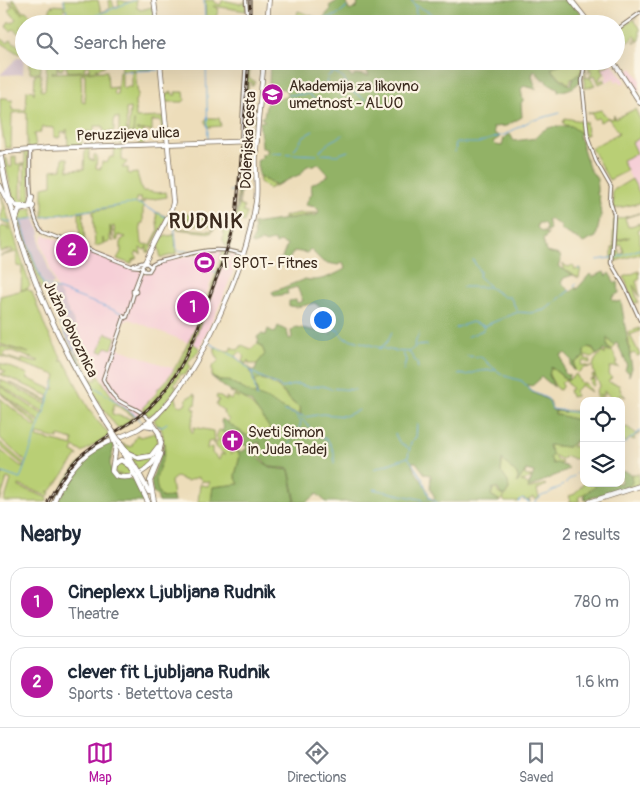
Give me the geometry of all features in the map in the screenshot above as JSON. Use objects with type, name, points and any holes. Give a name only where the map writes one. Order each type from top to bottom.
[{"type":"highway","name":"Južna obvoznica","points":[[0,153],[7,190],[22,245],[52,324],[73,365],[119,444]]},
{"type":"highway","name":"Južna obvoznica","points":[[0,165],[25,262],[50,324],[71,366],[154,502]]},
{"type":"highway","points":[[0,186],[8,202]]},
{"type":"highway","points":[[7,190],[15,205],[22,207],[32,205]]},
{"type":"highway","points":[[32,197],[32,205]]},
{"type":"highway","points":[[22,245],[16,215],[22,209],[32,205]]},
{"type":"highway","points":[[150,419],[161,443],[161,452],[150,481],[154,502]]},
{"type":"highway","points":[[144,424],[155,427]]},
{"type":"highway","points":[[155,427],[158,447],[154,453],[147,458],[139,458],[132,456],[119,444],[112,467],[114,474],[119,477],[142,472],[155,460],[161,443]]},
{"type":"highway","points":[[112,467],[116,461],[123,461],[136,474]]},
{"type":"highway","name":"Južna obvoznica","points":[[136,474],[148,502]]},
{"type":"highway","points":[[590,502],[640,488]]},
{"type":"highway","points":[[597,502],[640,488]]},
{"type":"main road","points":[[154,0],[156,15]]},
{"type":"main road","points":[[268,15],[269,0]]},
{"type":"main road","points":[[571,0],[583,15]]},
{"type":"main road","points":[[147,265],[170,213],[172,197],[161,70]]},
{"type":"main road","name":"Dolenjska cesta","points":[[54,502],[68,475],[86,454],[99,446],[131,433],[162,408],[182,382],[202,347],[231,287],[244,248],[256,198],[257,141],[263,70]]},
{"type":"main road","points":[[619,70],[638,96],[640,103]]},
{"type":"main road","name":"Peruzzijeva ulica","points":[[0,153],[30,149],[257,141]]},
{"type":"main road","points":[[236,252],[244,248]]},
{"type":"street","points":[[246,0],[247,15]]},
{"type":"street","points":[[625,24],[640,13]]},
{"type":"street","points":[[240,142],[245,70]]},
{"type":"street","points":[[584,70],[582,82],[588,137],[592,154],[611,187],[610,201],[614,214],[611,265],[625,287],[640,320]]},
{"type":"street","points":[[30,149],[32,197]]},
{"type":"street","points":[[32,205],[39,228],[46,234],[129,265],[147,265],[218,248],[242,254]]},
{"type":"street","points":[[136,266],[147,265]]},
{"type":"street","points":[[147,265],[134,291],[104,379],[117,401],[138,409],[150,419]]},
{"type":"street","points":[[134,291],[147,265]]},
{"type":"shaded area","points":[[15,60],[15,70],[23,70],[23,74],[0,75]]},
{"type":"shaded area","points":[[632,68],[640,79],[639,93],[625,73]]},
{"type":"shaded area","points":[[604,70],[617,70],[625,83],[621,83],[619,80],[616,82],[614,78],[606,82],[607,77]]},
{"type":"shaded area","points":[[640,138],[639,194],[622,160],[637,153],[632,142]]},
{"type":"shaded area","points":[[242,143],[238,211],[234,230],[227,248],[236,216]]},
{"type":"shaded area","points":[[35,219],[40,231],[40,245],[54,284],[43,283],[21,221]]},
{"type":"shaded area","points":[[44,235],[138,269],[144,274],[152,272],[153,266],[162,262],[211,250],[222,250],[189,343],[129,319],[123,323],[115,347],[174,369],[137,415],[115,402],[99,373],[56,286],[41,242]]},
{"type":"shaded area","points":[[226,251],[187,357],[181,366]]},
{"type":"shaded area","points":[[229,252],[239,256],[222,300],[200,347],[193,343]]},
{"type":"shaded area","points":[[44,286],[58,290],[98,371],[72,347]]},
{"type":"shaded area","points":[[180,369],[168,388],[144,413],[166,389]]},
{"type":"green space","points":[[8,0],[23,14],[11,0],[15,0],[22,11],[26,11],[30,15],[15,15],[15,18],[8,10],[12,7]]},
{"type":"green space","points":[[64,0],[98,0],[101,12],[110,9],[109,0],[112,0],[114,8],[119,6],[118,0],[128,2],[136,0],[137,8],[141,10],[152,7],[154,15],[68,15],[66,9],[63,9],[65,15],[49,15],[51,6],[54,6],[51,5],[65,6]]},
{"type":"green space","points":[[205,0],[215,0],[214,2],[220,5],[223,0],[241,4],[242,2],[244,4],[246,0],[246,11],[213,6],[219,9],[217,15],[206,15]]},
{"type":"green space","points":[[339,0],[349,0],[346,4],[350,11],[357,7],[358,3],[353,0],[569,0],[583,15],[326,15],[331,9],[329,6]]},
{"type":"green space","points":[[298,11],[309,15],[297,15]]},
{"type":"green space","points":[[637,17],[634,20],[640,28],[640,40],[635,43],[634,43],[638,41],[637,39],[633,41],[637,38],[635,36],[628,42],[625,37],[625,25]]},
{"type":"green space","points":[[15,20],[15,30],[13,29],[11,31],[6,27],[9,21],[11,23]]},
{"type":"green space","points":[[0,38],[8,43],[10,40],[15,43],[15,51],[0,42]]},
{"type":"green space","points":[[30,70],[40,70],[40,73],[30,73]]},
{"type":"green space","points":[[46,70],[57,70],[57,72],[51,73],[107,71],[108,88],[117,87],[113,92],[117,96],[119,71],[122,71],[122,87],[125,89],[132,87],[132,71],[135,70],[138,96],[135,101],[136,118],[164,117],[166,142],[164,140],[163,143],[161,121],[152,121],[152,131],[145,131],[141,135],[144,144],[139,144],[138,138],[133,138],[134,120],[133,133],[128,133],[130,108],[126,109],[127,144],[120,144],[119,142],[115,145],[115,135],[119,136],[119,118],[114,118],[114,131],[104,132],[103,126],[94,126],[94,146],[92,145],[90,131],[87,131],[86,136],[82,136],[82,146],[68,146],[67,129],[65,134],[65,131],[62,132],[59,138],[54,137],[54,128],[42,127],[40,133],[34,134],[36,147],[27,148],[27,112],[12,113],[11,148],[5,148],[0,119],[0,98],[7,98],[10,101],[12,99],[13,110],[26,110],[27,90],[33,91],[34,94],[35,74],[41,74],[41,91],[45,90]],"holes":[[[81,74],[85,74],[85,102],[82,101]]]},
{"type":"green space","points":[[67,70],[85,71],[68,72]]},
{"type":"green space","points":[[248,70],[241,191],[239,205],[243,143],[241,140],[241,91],[242,116]]},
{"type":"green space","points":[[248,70],[250,70],[249,79],[255,81],[253,86],[251,86],[252,82],[249,82],[247,106],[249,110],[246,110],[246,116],[254,118],[257,116],[257,122],[246,118],[245,122],[249,122],[249,125],[245,125],[247,128],[252,126],[252,129],[245,128],[244,131]]},
{"type":"green space","points":[[270,70],[344,70],[352,77],[356,74],[369,76],[367,70],[534,70],[532,76],[536,89],[524,86],[521,89],[523,101],[521,103],[522,117],[506,126],[493,127],[494,133],[500,137],[493,142],[496,145],[502,146],[504,138],[510,134],[514,141],[536,138],[547,128],[561,126],[571,126],[581,133],[579,135],[589,168],[597,179],[597,194],[599,196],[601,215],[596,237],[583,243],[561,230],[561,226],[550,219],[547,220],[550,229],[545,232],[546,226],[543,223],[538,223],[537,227],[540,231],[548,234],[543,240],[546,252],[560,255],[561,261],[558,266],[573,275],[564,278],[561,283],[571,292],[576,287],[576,290],[590,274],[592,277],[604,272],[606,276],[609,273],[615,283],[618,282],[619,293],[613,296],[612,300],[616,302],[621,301],[632,368],[629,376],[629,372],[625,370],[627,364],[617,343],[613,345],[607,338],[607,347],[612,350],[604,350],[597,355],[593,348],[588,347],[584,351],[584,357],[574,363],[574,371],[571,365],[572,360],[565,353],[561,355],[565,374],[569,375],[568,381],[551,367],[549,375],[554,387],[542,377],[532,386],[527,385],[532,392],[550,401],[552,410],[565,412],[555,411],[555,414],[577,420],[580,426],[580,441],[577,439],[568,447],[548,445],[553,455],[550,457],[553,464],[557,463],[569,468],[528,488],[534,472],[526,470],[517,483],[518,476],[502,459],[501,472],[508,482],[509,490],[505,495],[501,495],[498,489],[493,488],[491,495],[499,502],[326,502],[317,494],[307,502],[296,502],[289,469],[269,466],[272,468],[289,470],[295,502],[211,502],[213,487],[239,484],[235,476],[240,456],[237,451],[242,452],[248,447],[221,431],[224,428],[221,422],[222,419],[249,437],[271,437],[274,434],[251,402],[224,387],[211,376],[220,381],[229,381],[256,396],[256,386],[258,396],[301,415],[300,408],[275,384],[262,379],[255,380],[255,385],[250,370],[255,371],[257,364],[265,354],[261,345],[257,343],[259,341],[257,337],[261,334],[266,335],[268,329],[275,333],[278,326],[287,331],[289,339],[292,338],[291,331],[296,327],[331,334],[331,328],[314,320],[322,320],[323,316],[319,315],[315,318],[321,308],[315,303],[297,307],[289,306],[289,301],[296,300],[297,303],[303,301],[297,287],[287,290],[288,294],[274,296],[272,292],[305,279],[326,278],[345,269],[343,262],[338,265],[323,262],[310,249],[307,253],[294,251],[286,264],[276,268],[277,260],[282,258],[287,245],[280,242],[276,244],[275,240],[266,243],[262,241],[253,245],[251,243],[255,235],[253,233],[255,228],[252,224],[317,215],[319,211],[316,207],[305,205],[312,193],[311,185],[329,175],[319,164],[307,166],[301,174],[276,185],[259,176],[257,161],[262,158],[262,154],[267,153],[267,148],[262,148],[260,122],[265,121],[261,118],[264,116],[269,99],[287,96],[286,90],[269,85]],"holes":[[[256,443],[261,443],[255,449],[269,466],[263,462],[253,449]],[[412,462],[416,462],[425,474],[431,475],[430,488],[435,498],[433,499],[429,498],[426,488]]]},
{"type":"green space","points":[[534,70],[552,70],[566,83],[571,85],[573,78],[582,72],[580,81],[577,84],[558,92],[558,88],[547,83],[545,79],[543,80]]},
{"type":"green space","points":[[582,70],[579,76],[571,79],[569,84],[552,71]]},
{"type":"green space","points":[[585,70],[586,78],[591,77],[590,74],[591,70],[603,70],[605,73],[599,79],[600,81],[604,79],[605,81],[599,84],[595,75],[590,78],[595,85],[584,89]]},
{"type":"green space","points":[[172,92],[173,95],[176,95],[175,92],[184,92],[185,100],[183,102],[165,102],[164,96]]},
{"type":"green space","points":[[635,109],[640,119],[640,138],[632,142],[637,153],[622,160],[627,171],[609,180],[591,148],[619,133],[608,118],[600,122],[599,118],[594,119],[592,113],[588,113],[601,110],[607,117],[613,119],[614,115],[615,119]]},
{"type":"green space","points":[[207,118],[219,118],[221,126],[208,127],[205,121]]},
{"type":"green space","points":[[565,118],[586,122],[587,135],[584,136],[571,126],[565,125],[563,123]]},
{"type":"green space","points":[[242,142],[240,182],[235,216]]},
{"type":"green space","points":[[115,147],[122,147],[122,160],[127,162],[122,168],[128,168],[128,174],[137,173],[142,191],[166,192],[167,197],[141,201],[141,198],[136,198],[136,204],[145,202],[141,204],[143,206],[143,223],[140,224],[142,244],[151,245],[158,231],[156,212],[167,217],[149,252],[147,252],[147,246],[145,250],[140,248],[141,254],[137,252],[135,254],[138,258],[133,260],[131,264],[117,259],[121,252],[121,240],[126,237],[118,235],[118,240],[116,241],[114,226],[112,227],[113,242],[110,226],[110,242],[104,244],[103,238],[103,244],[95,246],[93,211],[119,206],[43,217],[43,187],[52,185],[52,170],[62,169],[63,158],[68,158],[68,170],[84,169],[85,149],[89,148],[89,159],[94,161],[94,155],[97,156],[96,168],[101,169],[102,162],[107,163],[110,157],[114,157]]},
{"type":"green space","points":[[28,151],[31,200],[30,203],[22,204],[16,202],[13,198],[4,157],[7,159],[9,167],[12,167],[12,157],[16,156],[16,164],[25,164],[25,153],[20,153]],"holes":[[[25,164],[24,200],[21,198],[21,166]]]},
{"type":"green space","points":[[259,176],[273,185],[282,183],[268,189],[260,182]]},
{"type":"green space","points":[[632,179],[640,194],[640,203],[614,209],[612,191]]},
{"type":"green space","points":[[0,191],[30,286],[27,289],[21,290],[22,267],[17,266],[17,252],[0,256],[13,251],[12,249],[0,252],[0,227],[7,226],[9,231],[8,224],[0,221],[3,208]]},
{"type":"green space","points":[[239,205],[244,207],[243,212],[247,213],[244,222],[237,220],[229,248]]},
{"type":"green space","points":[[32,208],[34,218],[16,221],[20,211]]},
{"type":"green space","points":[[83,212],[85,247],[80,245],[79,213]]},
{"type":"green space","points":[[174,212],[216,219],[216,221],[175,216],[197,220],[185,220],[215,222],[213,227],[177,224],[177,228],[212,231],[211,233],[176,229]]},
{"type":"green space","points":[[300,213],[318,213],[284,219],[284,216]]},
{"type":"green space","points":[[640,213],[625,218],[628,227],[640,223],[640,228],[637,230],[640,234],[640,254],[612,262],[612,248],[616,247],[617,251],[620,250],[619,254],[624,253],[622,245],[614,247],[613,243],[630,237],[613,241],[614,220]]},
{"type":"green space","points":[[225,218],[235,219],[227,248],[223,240]]},
{"type":"green space","points":[[20,221],[44,288],[41,289]]},
{"type":"green space","points":[[174,233],[176,254],[161,258],[158,245],[161,237],[174,235]]},
{"type":"green space","points":[[222,250],[226,251],[203,316],[185,357],[174,376],[144,412],[144,406],[165,382],[186,348],[206,302]]},
{"type":"green space","points":[[227,251],[230,252],[224,267],[222,266],[216,282]]},
{"type":"green space","points":[[563,264],[568,267],[573,265],[575,270],[581,268],[579,278],[565,271]]},
{"type":"green space","points":[[639,271],[640,279],[636,281],[640,297],[633,285],[638,302],[634,304],[624,277]]},
{"type":"green space","points":[[216,282],[204,316],[198,329]]},
{"type":"green space","points":[[27,289],[32,292],[46,329],[61,357],[61,362],[63,359],[88,408],[101,426],[109,433],[107,436],[111,435],[82,452],[74,447],[72,452],[78,455],[50,492],[47,491],[50,493],[48,496],[19,485],[19,487],[48,498],[46,502],[4,502],[11,480],[7,478],[0,501],[0,474],[3,474],[0,473],[0,450],[23,468],[24,466],[0,446],[0,442],[25,464],[26,462],[0,438],[0,398],[35,427],[37,426],[0,393],[38,423],[39,421],[0,392],[0,386],[42,414],[44,412],[0,385],[0,379],[46,404],[47,402],[9,382],[47,400],[49,396],[0,374],[6,372],[1,369],[0,363],[28,374],[27,378],[51,389],[55,389],[53,386],[56,375],[0,356],[0,346],[29,353],[0,344],[0,296]],"holes":[[[12,351],[39,361],[33,362],[22,359],[22,362],[4,356],[4,352]],[[38,434],[58,439],[59,436],[73,440],[73,446],[37,437]]]},
{"type":"green space","points":[[640,328],[640,331],[630,335],[640,355],[637,356],[634,353],[630,355],[628,332]]},
{"type":"green space","points":[[198,329],[193,343],[200,349],[188,362],[190,367],[185,375],[181,374],[174,385],[177,387],[164,404],[156,412],[147,416],[144,413],[173,378],[185,358]]},
{"type":"green space","points":[[106,333],[116,337],[112,349],[106,347],[103,352],[99,351]]},
{"type":"green space","points":[[608,338],[615,346],[612,350],[618,362],[615,364],[619,367],[610,367],[609,375],[612,377],[608,382],[619,385],[621,392],[626,397],[619,395],[611,397],[604,391],[604,397],[599,394],[601,397],[597,397],[596,391],[600,385],[595,376],[593,365],[597,357],[603,352],[605,355],[605,351],[612,351],[607,347],[605,339]]},
{"type":"green space","points":[[257,344],[261,345],[265,354],[257,364],[249,364],[248,360],[246,364],[242,361],[245,357],[240,352],[235,357],[251,369],[254,383],[255,380],[261,379],[279,388],[300,408],[300,415],[283,410],[258,396],[257,392],[255,396],[229,381],[220,381],[212,377],[212,367],[219,360],[215,353],[215,347],[227,351],[231,350],[231,347],[238,350],[242,345],[251,349]]},
{"type":"green space","points":[[588,347],[593,349],[597,355],[586,356],[585,359],[591,360],[590,363],[583,361],[581,365],[592,367],[583,368],[578,373],[575,370],[574,363],[584,357],[584,351]]},
{"type":"green space","points":[[71,348],[74,355],[77,353],[77,356],[81,357],[78,360],[82,362],[91,380],[97,380],[95,371],[116,402],[134,415],[133,420],[115,432],[127,423],[119,428],[116,426],[92,391],[84,370],[80,369],[72,357]],"holes":[[[114,404],[133,416],[131,419],[112,414]]]},
{"type":"green space","points":[[551,367],[567,381],[576,374],[581,383],[585,383],[591,392],[581,385],[575,391],[576,396],[571,397],[569,390],[572,389],[565,380],[561,383],[563,385],[560,390],[557,389],[549,375]]},
{"type":"green space","points":[[592,375],[595,376],[594,385],[592,387],[590,379],[594,380]]},
{"type":"green space","points":[[229,391],[248,402],[260,414],[272,433],[271,437],[249,437],[227,423],[229,420],[223,413],[224,411],[216,405],[219,400],[216,398],[217,395],[227,401],[226,397],[231,400],[234,396],[239,398]]},
{"type":"green space","points":[[194,394],[196,397],[193,409],[196,409],[191,431],[193,433],[194,427],[213,431],[214,445],[212,441],[208,442],[207,449],[212,447],[212,453],[219,460],[221,454],[225,455],[216,447],[216,441],[219,440],[216,437],[219,430],[224,431],[231,437],[225,444],[227,451],[230,450],[231,454],[237,451],[240,456],[235,475],[239,484],[213,487],[211,502],[198,502],[200,485],[208,486],[210,482],[203,481],[200,484],[202,480],[198,477],[187,481],[176,477],[171,481],[173,497],[162,498],[157,489],[157,473],[164,448],[160,426],[154,420],[175,395],[178,405],[182,406],[186,403],[187,398]]},
{"type":"green space","points":[[555,411],[576,411],[578,413],[577,420],[555,414]]},
{"type":"green space","points":[[627,427],[637,434],[640,433],[634,437],[635,440],[630,439],[625,442],[625,428]]},
{"type":"green space","points":[[157,434],[158,445],[146,458],[132,455],[122,444],[131,447],[137,435],[141,437]]},
{"type":"green space","points":[[577,439],[578,442],[576,441],[572,447],[580,446],[580,457],[574,459],[567,456],[561,459],[554,455],[556,460],[562,462],[561,464],[552,463],[550,458],[553,455],[548,445],[568,447]]},
{"type":"green space","points":[[115,443],[110,463],[112,474],[135,480],[144,502],[58,502],[60,498],[57,495],[67,478],[80,463],[94,451]]},
{"type":"green space","points":[[165,443],[165,451],[156,483],[162,498],[173,497],[174,502],[159,502],[157,495],[153,493],[151,481]]},
{"type":"green space","points":[[156,452],[153,461],[139,472],[129,454],[138,459]]},
{"type":"green space","points":[[503,459],[518,476],[517,483],[526,470],[525,475],[531,477],[521,481],[528,485],[532,481],[528,489],[546,485],[537,490],[539,498],[536,500],[534,497],[528,500],[531,502],[522,499],[519,502],[505,502],[503,499],[509,490],[508,482],[501,472]]},
{"type":"green space","points":[[118,461],[125,462],[133,474],[125,476],[115,473],[113,467]]},
{"type":"green space","points":[[625,471],[631,474],[632,483],[627,487],[585,500],[584,494],[595,487],[625,487]]},
{"type":"green space","points":[[631,474],[639,474],[638,485],[618,491],[629,486]]},
{"type":"green space","points":[[495,487],[499,494],[504,496],[500,501],[491,495]]},
{"type":"green space","points":[[581,487],[595,487],[580,496],[578,498],[580,501],[569,502],[571,501],[569,496],[575,494]]},
{"type":"waterway","points":[[64,0],[65,6]]},
{"type":"waterway","points":[[97,15],[135,0]]},
{"type":"waterway","points":[[204,0],[205,15]]},
{"type":"waterway","points":[[411,0],[415,5],[417,15]]},
{"type":"waterway","points":[[415,5],[433,14]]},
{"type":"waterway","points":[[336,15],[347,7]]},
{"type":"waterway","points":[[66,9],[68,15]]},
{"type":"waterway","points":[[135,71],[159,70]]},
{"type":"waterway","points":[[206,70],[208,140]]},
{"type":"waterway","points":[[335,70],[335,72],[345,80],[346,87],[366,100]]},
{"type":"waterway","points":[[323,88],[328,76],[335,72]]},
{"type":"waterway","points":[[341,97],[346,87]]},
{"type":"waterway","points":[[288,95],[309,94],[318,103]]},
{"type":"waterway","points":[[534,120],[560,113]]},
{"type":"waterway","points":[[504,135],[532,120]]},
{"type":"waterway","points":[[294,150],[304,136],[313,131]]},
{"type":"waterway","points":[[320,151],[331,141],[343,135]]},
{"type":"waterway","points":[[455,152],[456,143],[478,143],[503,135]]},
{"type":"waterway","points":[[321,154],[337,155],[348,151]]},
{"type":"waterway","points":[[271,153],[317,155]]},
{"type":"waterway","points":[[17,221],[137,203],[166,217]]},
{"type":"waterway","points":[[169,219],[174,223],[177,250]]},
{"type":"waterway","points":[[1,220],[11,222]]},
{"type":"waterway","points":[[21,221],[56,316],[92,385],[137,416],[143,424]]},
{"type":"waterway","points":[[597,260],[618,257],[640,249]]},
{"type":"waterway","points":[[178,251],[193,251]]},
{"type":"waterway","points":[[195,257],[200,265],[214,271]]},
{"type":"waterway","points":[[473,260],[480,272],[479,277],[489,286]]},
{"type":"waterway","points":[[43,284],[122,313]]},
{"type":"waterway","points":[[462,287],[489,287],[504,297],[510,297],[517,310]]},
{"type":"waterway","points":[[455,328],[472,322],[484,326],[518,312],[530,313],[545,310],[570,290]]},
{"type":"waterway","points":[[56,316],[68,316]]},
{"type":"waterway","points":[[467,337],[483,330],[484,326]]},
{"type":"waterway","points":[[331,328],[338,330],[344,338],[400,352],[409,352],[416,346],[427,345]]},
{"type":"waterway","points":[[379,349],[387,342],[392,332]]},
{"type":"waterway","points":[[414,346],[419,333]]},
{"type":"waterway","points":[[209,343],[236,357],[252,372],[282,388],[297,384],[308,387],[323,386],[355,390]]},
{"type":"waterway","points":[[409,352],[417,363],[418,368]]},
{"type":"waterway","points":[[403,353],[406,360],[403,371]]},
{"type":"waterway","points":[[467,356],[481,357],[496,370]]},
{"type":"waterway","points":[[458,374],[466,375],[480,371],[496,370],[505,376],[522,381],[531,391],[548,399],[552,409],[580,413]]},
{"type":"waterway","points":[[252,373],[257,397]]},
{"type":"waterway","points":[[0,472],[20,479],[55,381]]},
{"type":"waterway","points":[[284,411],[306,417],[322,414],[345,416],[359,410]]},
{"type":"waterway","points":[[288,445],[298,432],[301,422],[297,416]]},
{"type":"waterway","points":[[302,419],[315,434],[328,440],[334,452],[334,464]]},
{"type":"waterway","points":[[157,426],[161,427],[167,423]]},
{"type":"waterway","points":[[417,424],[416,437],[411,442],[408,457],[422,478],[430,498],[437,502]]},
{"type":"waterway","points":[[146,427],[153,428]]},
{"type":"waterway","points":[[625,443],[640,431]]},
{"type":"waterway","points":[[395,434],[399,442],[408,448]]},
{"type":"waterway","points":[[374,469],[408,457]]},
{"type":"waterway","points":[[576,474],[579,471]]},
{"type":"waterway","points":[[567,481],[571,478]]},
{"type":"waterway","points":[[549,493],[563,485]]},
{"type":"waterway","points":[[373,489],[424,500],[430,498]]},
{"type":"waterway","points":[[540,497],[544,495]]},
{"type":"waterway","points":[[519,502],[522,499],[529,502]]},
{"type":"railway","points":[[250,0],[250,15]]},
{"type":"railway","points":[[48,502],[61,479],[78,458],[150,407],[172,381],[188,351],[223,261],[236,218],[248,70]]},
{"type":"place","name":"Akademija za likovno umetnost - ALUO","points":[[273,95]]},
{"type":"place","name":"clever fit Ljubljana Rudnik","points":[[72,250]]},
{"type":"place","name":"T SPOT- Fitnes","points":[[205,263]]},
{"type":"place","name":"Cineplexx Ljubljana Rudnik","points":[[193,307]]},
{"type":"place","name":"Sveti Simon in Juda Tadej","points":[[232,441]]},
{"type":"district","name":"RUDNIK","points":[[206,221]]}]
